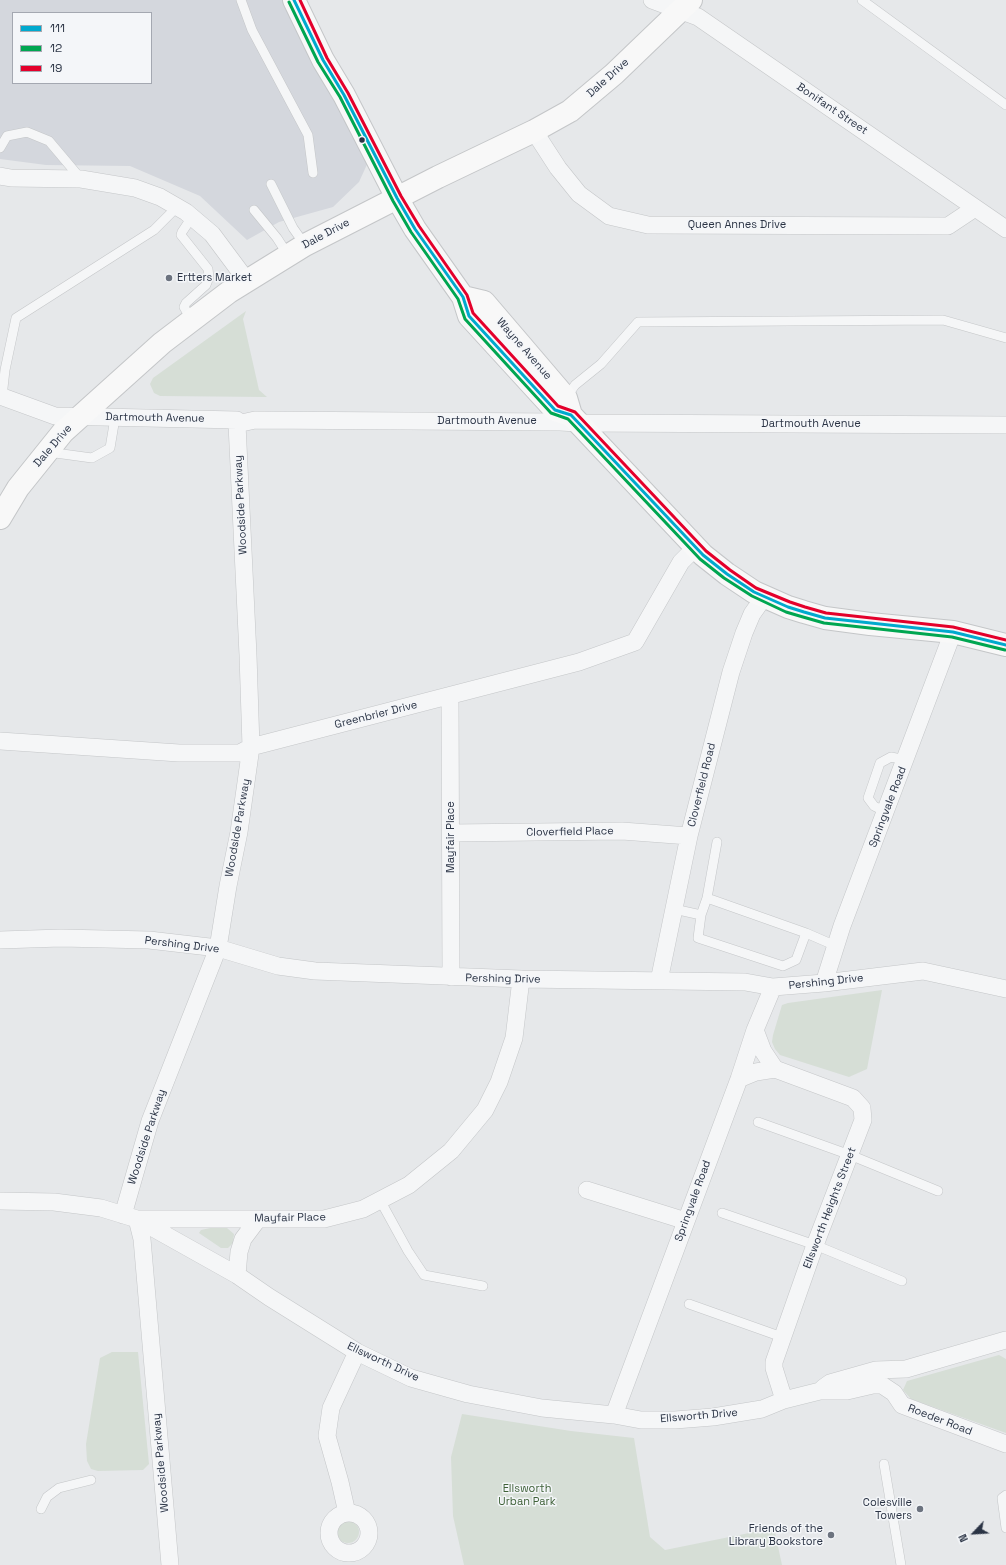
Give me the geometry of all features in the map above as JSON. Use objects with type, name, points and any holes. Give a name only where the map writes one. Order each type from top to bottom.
[{"type":"street","name":"Wayne Avenue","points":[[294,0],[323,60],[344,95],[397,198],[415,229],[463,298],[470,316],[555,410],[572,412],[695,548],[727,574],[754,592],[788,607],[825,618],[953,632],[1006,645]]},
{"type":"street","name":"Bonifant Street","points":[[652,0],[686,6],[698,17],[1006,229]]},
{"type":"street","name":"Dale Drive","points":[[0,518],[18,488],[63,432],[162,343],[229,292],[296,250],[397,198],[534,132],[570,111],[614,74],[686,6]]},
{"type":"street","name":"Queen Annes Drive","points":[[534,132],[558,168],[579,194],[609,216],[648,225],[948,226],[975,208]]},
{"type":"street","points":[[0,176],[11,178],[81,179],[135,188],[160,197],[192,217],[212,234],[247,281]]},
{"type":"street","name":"Dartmouth Avenue","points":[[1,397],[55,416],[237,420],[237,424],[255,420],[560,422],[572,412],[1006,425]]},
{"type":"street","name":"Woodside Parkway","points":[[170,1565],[142,1239],[130,1216],[150,1121],[218,948],[228,886],[239,832],[251,747],[237,424]]},
{"type":"street","name":"Greenbrier Drive","points":[[0,741],[179,752],[240,753],[251,747],[579,662],[635,642],[681,562],[695,548]]},
{"type":"street","name":"Cloverfield Road","points":[[659,981],[689,836],[731,672],[746,626],[752,614],[764,597]]},
{"type":"street","name":"Springvale Road","points":[[824,983],[836,946],[953,632]]},
{"type":"street","name":"Mayfair Place","points":[[450,696],[451,977]]},
{"type":"street","name":"Cloverfield Place","points":[[451,833],[622,831],[689,836]]},
{"type":"street","name":"Pershing Drive","points":[[0,940],[62,938],[149,940],[218,948],[278,966],[315,971],[521,979],[745,982],[773,987],[824,983],[923,971],[1006,989]]},
{"type":"street","name":"Mayfair Place","points":[[130,1216],[324,1219],[363,1209],[409,1185],[451,1150],[485,1110],[499,1082],[514,1038],[521,979]]},
{"type":"street","name":"Springvale Road","points":[[614,1415],[755,1030],[773,987]]},
{"type":"street","points":[[755,1030],[763,1051],[775,1069]]},
{"type":"street","name":"Ellsworth Heights Street","points":[[738,1079],[756,1072],[775,1069],[853,1098],[862,1108],[863,1120],[815,1245],[774,1362],[774,1368],[784,1400]]},
{"type":"street","points":[[587,1190],[686,1221]]},
{"type":"street","name":"Ellsworth Drive","points":[[0,1201],[54,1202],[101,1208],[130,1216],[237,1275],[269,1297],[357,1352],[411,1378],[468,1394],[542,1408],[614,1415],[642,1420],[675,1420],[713,1417],[762,1409],[784,1400],[820,1391],[847,1391],[873,1385],[882,1385]]},
{"type":"street","points":[[237,1275],[239,1252],[243,1239],[258,1219]]},
{"type":"street","name":"Ellsworth Drive","points":[[820,1391],[830,1383],[876,1370],[906,1369],[1006,1340]]},
{"type":"street","points":[[347,1513],[327,1436],[331,1408],[357,1352]]},
{"type":"street","name":"Roeder Road","points":[[882,1385],[894,1393],[902,1405],[1006,1444]]},
{"type":"lane","points":[[241,0],[252,30],[308,135],[313,173]]},
{"type":"lane","points":[[862,0],[1006,105]]},
{"type":"lane","points":[[0,148],[7,136],[27,132],[49,141],[81,179]]},
{"type":"lane","points":[[271,184],[293,228],[296,250]]},
{"type":"lane","points":[[1,397],[16,318],[154,230],[177,207]]},
{"type":"lane","points":[[254,210],[277,238],[296,250]]},
{"type":"lane","points":[[192,217],[181,235],[208,269],[209,277],[206,284],[186,303],[184,308],[192,320]]},
{"type":"lane","points":[[572,412],[575,385],[601,364],[638,322],[943,320],[1006,338]]},
{"type":"lane","points":[[46,452],[92,458],[110,448],[115,418]]},
{"type":"lane","points":[[886,812],[874,806],[868,798],[880,763],[891,757],[906,760]]},
{"type":"lane","points":[[718,842],[707,898],[701,916],[698,938],[783,966],[796,960],[806,933]]},
{"type":"lane","points":[[707,898],[806,933],[836,946]]},
{"type":"lane","points":[[674,910],[701,916]]},
{"type":"lane","points":[[758,1122],[850,1154],[938,1191]]},
{"type":"lane","points":[[380,1200],[408,1251],[424,1275],[483,1286]]},
{"type":"lane","points":[[722,1213],[815,1245],[902,1281]]},
{"type":"lane","points":[[689,1304],[782,1337]]},
{"type":"lane","points":[[884,1464],[901,1565]]},
{"type":"lane","points":[[41,1509],[47,1497],[58,1488],[91,1480]]},
{"type":"lane","points":[[1006,1495],[1002,1498],[1006,1528]]},
{"type":"shaded area","points":[[0,0],[288,0],[369,160],[359,182],[333,207],[279,222],[247,240],[200,196],[130,166],[46,165],[0,159]]},
{"type":"green space","points":[[246,311],[243,319],[259,390],[267,397],[160,396],[154,393],[150,384],[153,378]]},
{"type":"green space","points":[[882,990],[867,1069],[849,1077],[780,1055],[775,1049],[772,1042],[773,1035],[782,1005]]},
{"type":"green space","points":[[215,1227],[227,1228],[234,1234],[233,1243],[228,1248],[221,1248],[199,1233],[201,1230]]},
{"type":"green space","points":[[112,1352],[138,1352],[149,1464],[143,1470],[98,1471],[91,1469],[87,1461],[86,1444],[100,1358]]},
{"type":"green space","points":[[999,1355],[1006,1359],[1006,1433],[911,1399],[903,1390],[907,1381]]},
{"type":"green space","name":"Ellsworth Urban Park","points":[[462,1414],[571,1431],[634,1438],[650,1537],[665,1550],[774,1528],[782,1565],[464,1565],[453,1516],[451,1457]]},
{"type":"green space","points":[[348,1521],[356,1524],[359,1532],[356,1540],[348,1543],[340,1540],[337,1532],[340,1524]]},
{"type":"transit line","name":"111","points":[[294,0],[323,60],[344,95],[397,198],[415,229],[463,297],[469,316],[555,410],[571,415],[703,555],[727,574],[754,592],[788,607],[804,612],[825,618],[953,632],[1006,645]]},
{"type":"transit line","name":"19","points":[[300,0],[327,58],[348,93],[401,196],[419,226],[467,295],[473,313],[558,406],[575,412],[706,551],[756,588],[805,607],[826,613],[953,627],[1006,640]]},
{"type":"transit line","name":"12","points":[[289,2],[318,62],[340,97],[393,201],[411,232],[458,299],[465,319],[551,413],[568,419],[700,559],[724,578],[752,596],[786,612],[824,623],[952,637],[1005,650]]},
{"type":"place","name":"Ertters Market","points":[[169,278]]},
{"type":"place","name":"Colesville Towers","points":[[920,1509]]},
{"type":"place","name":"Friends of the Library Bookstore","points":[[831,1535]]}]
